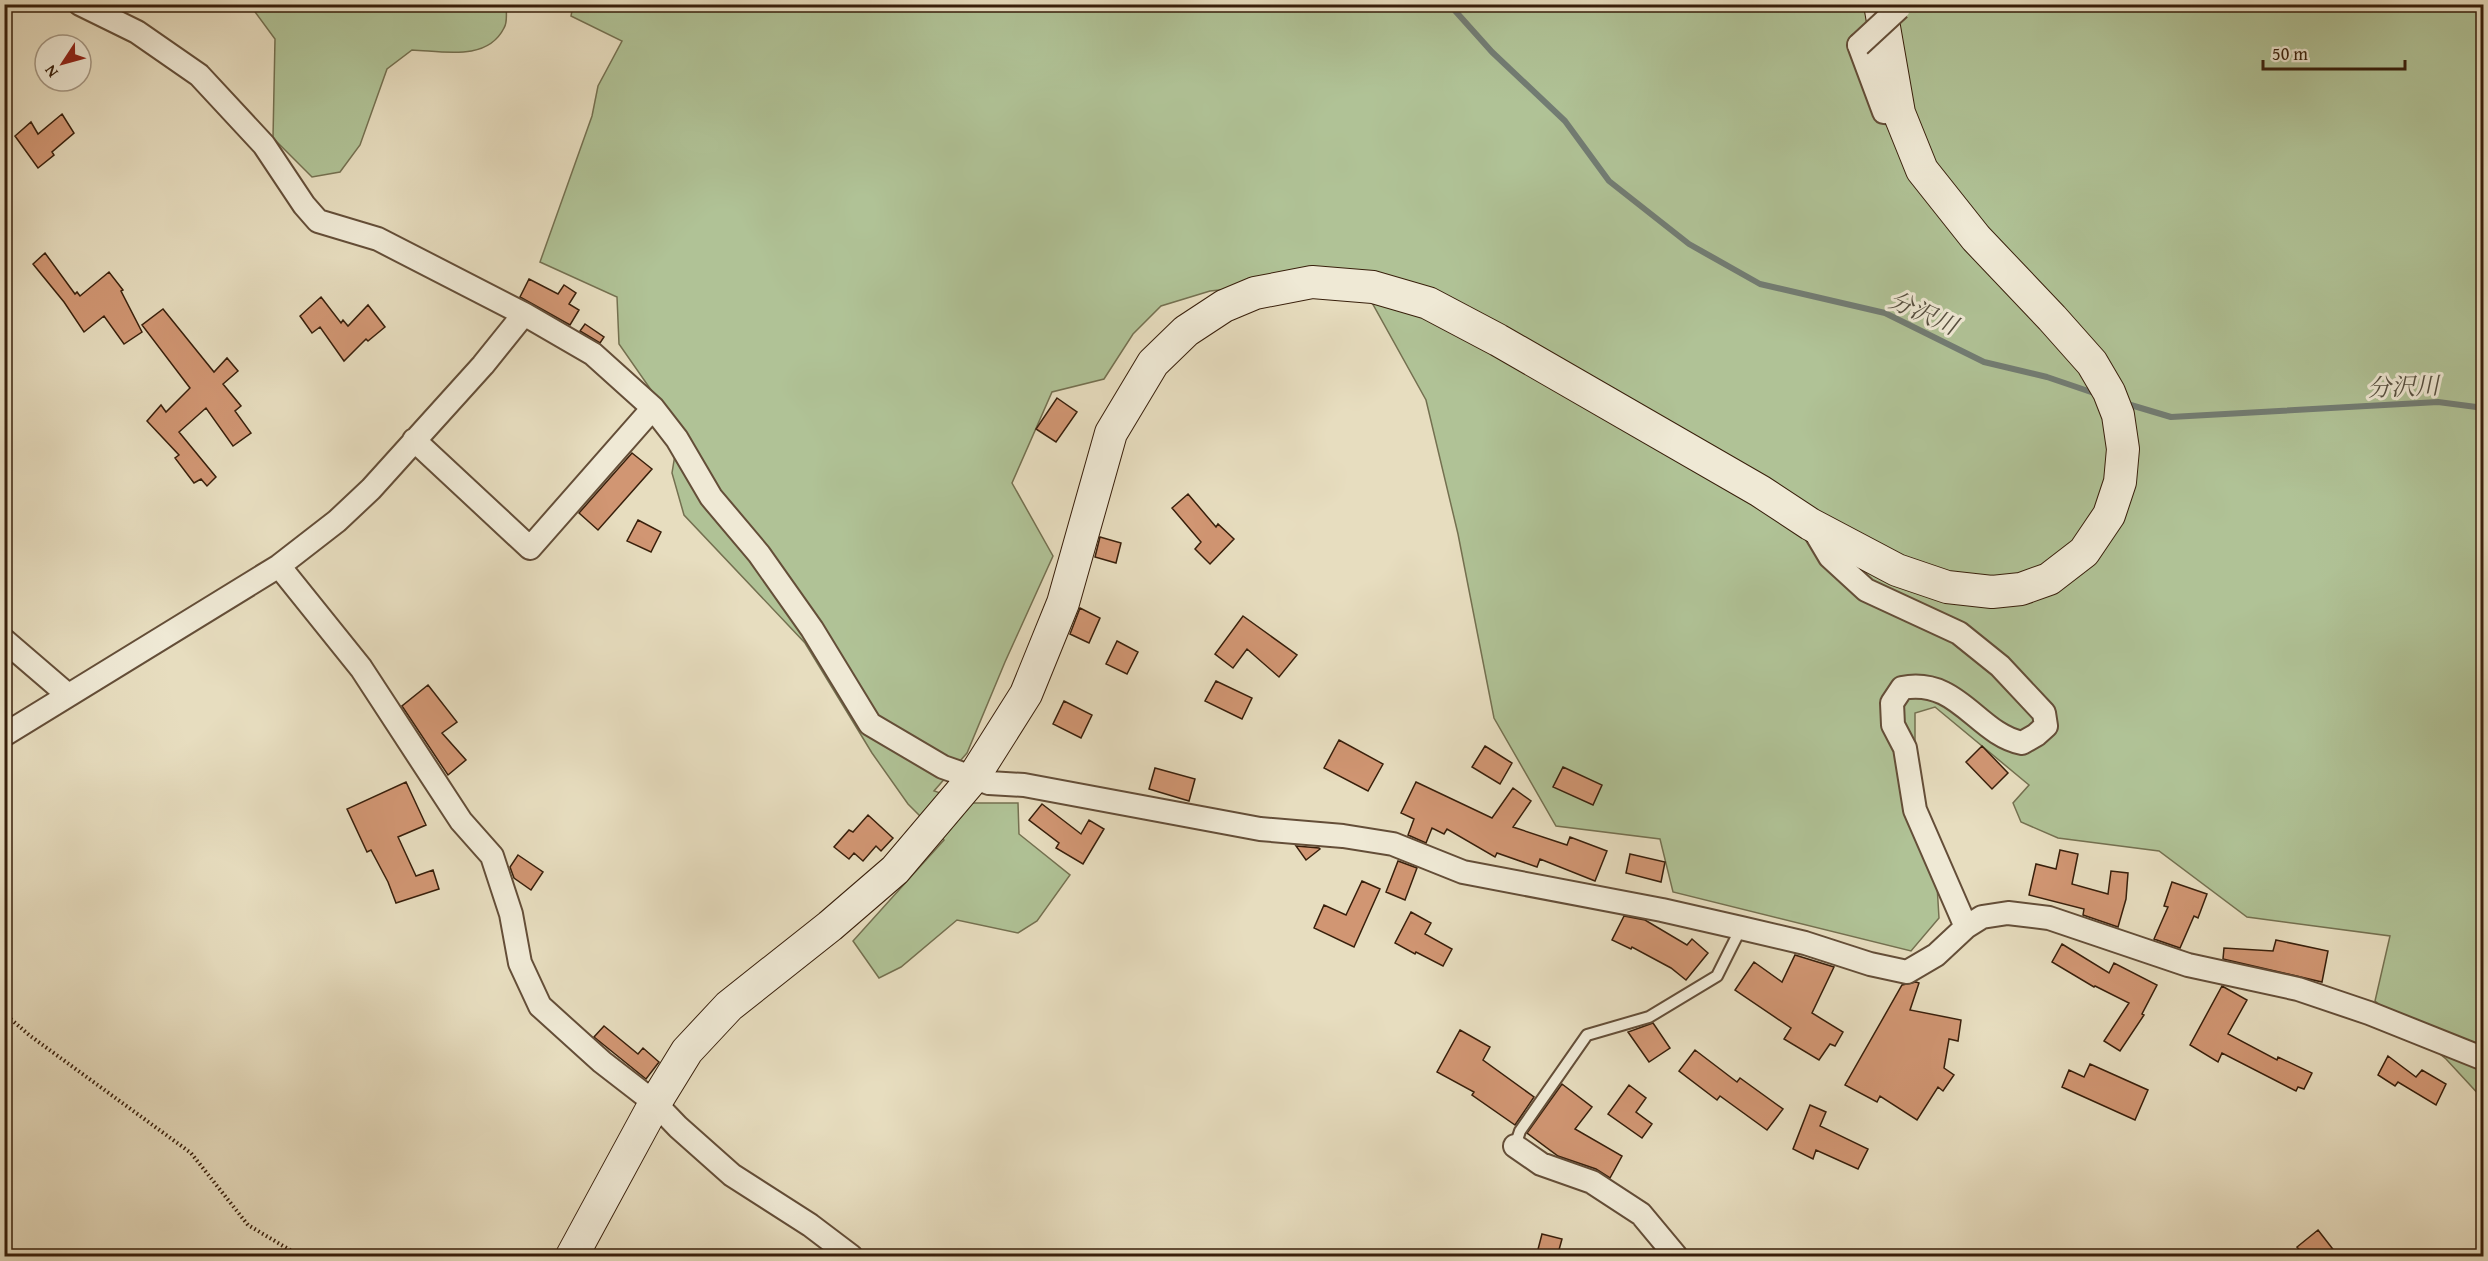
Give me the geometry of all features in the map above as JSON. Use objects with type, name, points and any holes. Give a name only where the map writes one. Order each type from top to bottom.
[{"type":"street","points":[[80,4],[137,32],[199,75],[264,145],[304,206],[318,221],[378,239],[524,314],[593,354],[653,408],[676,439],[711,497],[759,554],[812,629],[870,724],[943,767],[989,783],[1024,785],[1260,829],[1343,836],[1393,844],[1463,872],[1662,910],[1742,928],[1805,943],[1869,964],[1907,972],[1936,955],[1966,927],[1982,917],[2008,913],[2049,918],[2188,965],[2298,989],[2369,1013],[2484,1059]]},
{"type":"street","points":[[1894,6],[1859,45],[1884,112],[1899,112]]},
{"type":"street","points":[[572,1257],[654,1103],[687,1051],[729,1006],[895,870],[974,778],[1026,694],[1063,603],[1111,433],[1153,363],[1178,339],[1224,306],[1255,293],[1312,282],[1373,286],[1428,303],[1498,340],[1740,479],[1810,524],[1897,570],[1947,587],[1992,592],[2021,589],[2049,579],[2084,552],[2109,515],[2120,482],[2123,449],[2118,415],[2109,392],[2092,363],[1976,238],[1922,170],[1899,112],[1894,6]]},
{"type":"street","points":[[4,735],[279,566],[337,521],[371,489],[483,365],[524,314]]},
{"type":"street","points":[[414,440],[530,548],[653,408]]},
{"type":"street","points":[[1810,524],[1830,557],[1866,590],[1959,633],[2000,666],[2044,713],[2046,726],[2022,743],[2007,740],[1964,705],[1933,689],[1915,686],[1902,688],[1892,703],[1893,725],[1905,748],[1915,810],[1966,927]]},
{"type":"street","points":[[279,566],[361,668],[461,821],[492,856],[511,914],[520,963],[540,1006],[602,1062],[654,1103],[732,1175],[810,1226],[851,1257]]},
{"type":"street","points":[[4,640],[68,695]]},
{"type":"street","points":[[1515,1146],[1541,1164],[1592,1182],[1641,1214],[1676,1257]]},
{"type":"lane","points":[[1515,1146],[1520,1131],[1587,1035],[1649,1017],[1702,986],[1717,975],[1742,928]]},
{"type":"path","points":[[4,1014],[191,1153],[249,1225],[300,1257]]},
{"type":"green space","points":[[250,5],[506,5],[506,20],[504,28],[496,39],[487,46],[463,52],[412,50],[387,69],[360,145],[340,172],[312,177],[273,138],[275,39]]},
{"type":"green space","points":[[573,5],[2483,5],[2483,1099],[2446,1059],[2375,1001],[2390,936],[2247,917],[2159,851],[2058,838],[2021,822],[2013,803],[2029,785],[1935,707],[1915,713],[1915,757],[1937,885],[1939,918],[1911,951],[1673,892],[1660,839],[1556,826],[1494,718],[1458,534],[1426,400],[1371,301],[1351,276],[1210,291],[1161,306],[1133,334],[1104,379],[1052,392],[1012,483],[1053,556],[967,753],[934,791],[971,803],[1018,803],[1019,834],[1070,875],[1037,921],[1018,933],[957,920],[901,967],[879,978],[853,941],[944,840],[908,804],[872,753],[805,643],[684,515],[672,473],[679,430],[619,344],[617,297],[540,262],[592,116],[598,86],[622,41],[571,16]]},
{"type":"building","points":[[62,114],[74,133],[52,152],[54,155],[38,168],[15,136],[31,122],[38,134]]},
{"type":"building","points":[[45,253],[75,294],[77,292],[80,296],[109,272],[123,290],[121,291],[142,332],[124,344],[104,316],[84,332],[64,302],[33,264]]},
{"type":"building","points":[[529,279],[558,294],[564,285],[576,293],[569,304],[579,310],[570,325],[520,297]]},
{"type":"building","points":[[321,297],[341,323],[343,320],[348,326],[368,305],[385,327],[368,341],[366,339],[344,361],[320,327],[312,333],[300,316]]},
{"type":"building","points":[[163,309],[214,372],[227,358],[238,371],[223,384],[241,406],[235,411],[251,433],[233,446],[206,408],[179,432],[216,477],[207,486],[201,479],[194,483],[175,458],[179,455],[147,421],[161,405],[166,412],[190,388],[142,325]]},
{"type":"building","points":[[585,324],[604,337],[600,343],[580,331]]},
{"type":"building","points":[[1057,398],[1077,412],[1056,442],[1036,429]]},
{"type":"building","points":[[632,453],[652,469],[598,530],[579,513]]},
{"type":"building","points":[[1188,494],[1216,527],[1218,524],[1234,539],[1210,564],[1195,549],[1201,542],[1172,508]]},
{"type":"building","points":[[638,520],[661,532],[651,552],[627,541]]},
{"type":"building","points":[[1100,537],[1121,543],[1116,563],[1095,557]]},
{"type":"building","points":[[1080,608],[1100,618],[1089,643],[1070,634]]},
{"type":"building","points":[[1243,616],[1297,655],[1279,677],[1247,649],[1233,668],[1215,654]]},
{"type":"building","points":[[1117,641],[1138,652],[1127,674],[1106,664]]},
{"type":"building","points":[[1216,681],[1252,698],[1242,719],[1205,701]]},
{"type":"building","points":[[428,685],[457,722],[442,733],[466,760],[448,775],[402,706]]},
{"type":"building","points":[[1064,701],[1092,715],[1081,738],[1053,724]]},
{"type":"building","points":[[1339,740],[1383,764],[1368,791],[1324,768]]},
{"type":"building","points":[[1485,746],[1512,763],[1500,784],[1472,767]]},
{"type":"building","points":[[1982,746],[2008,773],[1992,789],[1966,762]]},
{"type":"building","points":[[1563,767],[1602,785],[1593,805],[1553,787]]},
{"type":"building","points":[[1155,768],[1195,779],[1189,801],[1149,789]]},
{"type":"building","points":[[406,782],[426,825],[398,837],[416,876],[433,870],[439,889],[396,903],[388,882],[371,850],[367,852],[347,809]]},
{"type":"building","points":[[1416,782],[1492,818],[1513,788],[1531,801],[1513,827],[1567,845],[1570,837],[1607,851],[1595,881],[1540,859],[1537,867],[1497,853],[1495,857],[1447,829],[1444,834],[1432,828],[1426,843],[1408,835],[1414,819],[1401,813]]},
{"type":"building","points":[[1042,804],[1081,834],[1089,820],[1104,829],[1083,864],[1056,848],[1059,843],[1029,820]]},
{"type":"building","points":[[868,815],[893,838],[881,851],[876,846],[863,861],[854,853],[849,859],[834,847],[849,830],[853,832]]},
{"type":"building","points":[[1296,846],[1319,848],[1320,849],[1306,860]]},
{"type":"building","points":[[2060,850],[2078,854],[2072,884],[2108,894],[2111,871],[2128,873],[2126,899],[2118,927],[2083,915],[2084,909],[2029,895],[2036,864],[2056,869]]},
{"type":"building","points":[[1630,854],[1665,862],[1661,882],[1626,873]]},
{"type":"building","points":[[518,855],[543,872],[531,890],[514,878],[510,867]]},
{"type":"building","points":[[1398,861],[1417,868],[1405,900],[1386,892]]},
{"type":"building","points":[[1362,881],[1380,889],[1354,947],[1314,928],[1324,905],[1346,915]]},
{"type":"building","points":[[2172,882],[2207,894],[2198,918],[2194,916],[2180,948],[2154,939],[2168,907],[2164,906]]},
{"type":"building","points":[[1411,912],[1431,923],[1425,934],[1452,949],[1443,966],[1395,943]]},
{"type":"building","points":[[1624,916],[1645,920],[1687,945],[1692,939],[1708,953],[1686,980],[1671,968],[1632,947],[1631,949],[1612,940]]},
{"type":"building","points":[[2276,940],[2328,951],[2322,982],[2223,959],[2224,948],[2273,951]]},
{"type":"building","points":[[2062,944],[2109,973],[2114,963],[2157,985],[2142,1014],[2144,1015],[2120,1051],[2104,1041],[2129,1003],[2094,987],[2052,962]]},
{"type":"building","points":[[1795,955],[1834,967],[1812,1013],[1843,1032],[1835,1046],[1830,1044],[1819,1060],[1784,1039],[1791,1028],[1735,990],[1754,962],[1782,982]]},
{"type":"building","points":[[1919,983],[1910,1010],[1961,1020],[1958,1041],[1949,1039],[1944,1068],[1954,1075],[1943,1091],[1938,1087],[1917,1120],[1880,1096],[1877,1102],[1845,1085],[1902,985]]},
{"type":"building","points":[[2222,986],[2247,1000],[2228,1034],[2277,1060],[2278,1057],[2312,1073],[2304,1089],[2298,1087],[2296,1091],[2222,1053],[2218,1062],[2190,1045]]},
{"type":"building","points":[[1653,1023],[1670,1048],[1649,1062],[1628,1032]]},
{"type":"building","points":[[604,1026],[638,1054],[643,1048],[659,1062],[646,1079],[594,1037]]},
{"type":"building","points":[[1460,1030],[1490,1047],[1483,1060],[1534,1097],[1515,1125],[1472,1095],[1474,1092],[1437,1072]]},
{"type":"building","points":[[1695,1050],[1737,1082],[1740,1078],[1783,1109],[1767,1130],[1720,1096],[1717,1100],[1679,1071]]},
{"type":"building","points":[[2388,1056],[2416,1077],[2422,1070],[2446,1084],[2436,1105],[2398,1082],[2395,1086],[2378,1075]]},
{"type":"building","points":[[2090,1064],[2148,1090],[2135,1120],[2062,1087],[2069,1070],[2084,1077]]},
{"type":"building","points":[[1562,1084],[1592,1107],[1575,1129],[1622,1156],[1610,1178],[1596,1169],[1558,1156],[1527,1133]]},
{"type":"building","points":[[1629,1085],[1646,1098],[1636,1112],[1652,1124],[1642,1138],[1608,1114]]},
{"type":"building","points":[[1810,1105],[1826,1112],[1820,1126],[1868,1149],[1858,1169],[1816,1150],[1813,1159],[1793,1149]]},
{"type":"building","points":[[2318,1230],[2339,1257],[2305,1257],[2297,1247]]},
{"type":"building","points":[[1542,1234],[1562,1239],[1557,1257],[1536,1257]]},
{"type":"waterway","name":"分沢川","points":[[1449,4],[1492,52],[1565,121],[1609,181],[1689,244],[1760,284],[1885,313],[1984,362],[2047,377],[2097,394]]},
{"type":"waterway","name":"分沢川","points":[[2124,403],[2171,417],[2438,402],[2484,408]]}]
